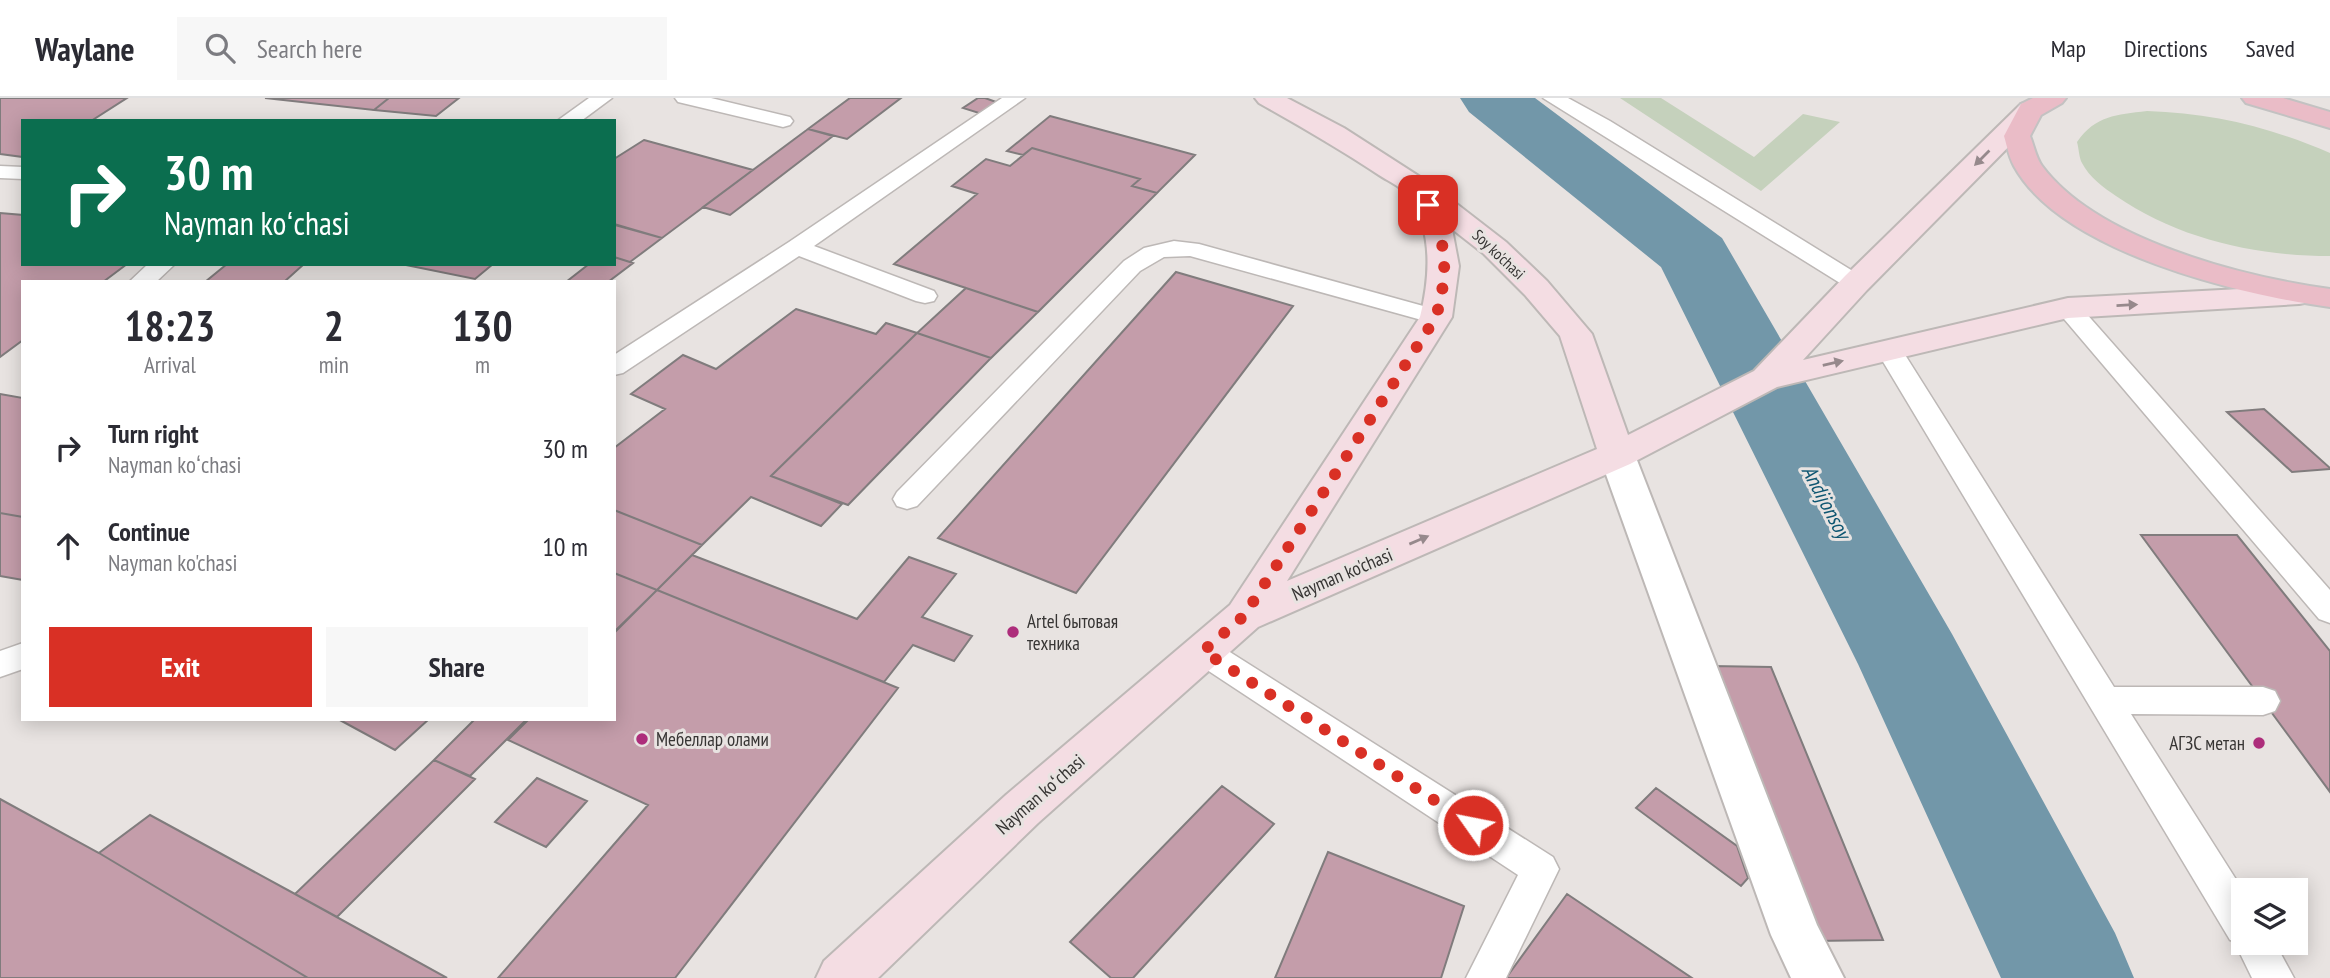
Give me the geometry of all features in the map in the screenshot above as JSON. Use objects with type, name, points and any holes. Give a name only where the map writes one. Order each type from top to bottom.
[{"type":"main road","name":"Soy ko'chasi","points":[[1268,98],[1335,134],[1421,190],[1495,248],[1536,288],[1576,334],[1617,454]]},
{"type":"main road","points":[[2255,98],[2330,120]]},
{"type":"main road","points":[[1766,379],[1856,284],[2041,102]]},
{"type":"main road","points":[[2041,102],[2017,136],[2029,169],[2067,206],[2129,242],[2210,274],[2315,296],[2330,316]]},
{"type":"main road","name":"Nayman ko'chasi","points":[[1244,616],[1436,317],[1445,284],[1445,252],[1436,220],[1421,190]]},
{"type":"main road","points":[[1766,379],[2067,308],[2315,296]]},
{"type":"main road","name":"Nayman ko'chasi","points":[[1244,616],[1617,454],[1766,379]]},
{"type":"main road","name":"Nayman koʻchasi","points":[[842,978],[985,843],[1244,616]]},
{"type":"street","points":[[1617,454],[1796,935],[1818,978]]},
{"type":"lane","points":[[570,119],[601,98]]},
{"type":"lane","points":[[685,98],[783,121]]},
{"type":"lane","points":[[616,366],[797,247],[1015,98]]},
{"type":"lane","points":[[1553,98],[1603,125],[1856,284]]},
{"type":"lane","points":[[0,172],[21,173]]},
{"type":"lane","points":[[797,247],[925,296]]},
{"type":"lane","points":[[907,499],[1144,255],[1159,250],[1191,249],[1436,317]]},
{"type":"lane","points":[[143,280],[161,266]]},
{"type":"lane","points":[[2067,308],[2330,611]]},
{"type":"lane","points":[[1889,350],[2231,906]]},
{"type":"lane","points":[[1203,651],[1540,869],[1486,978]]},
{"type":"lane","points":[[0,664],[21,657]]},
{"type":"lane","points":[[2105,700],[2263,701]]},
{"type":"lane","points":[[2260,955],[2274,978]]},
{"type":"green space","points":[[1620,98],[1661,98],[1754,157],[1803,114],[1840,122],[1761,191]]},
{"type":"green space","points":[[2147,111],[2195,115],[2240,123],[2330,153],[2330,256],[2274,253],[2191,234],[2140,211],[2102,186],[2082,163],[2077,142],[2099,121],[2116,115]]},
{"type":"building","points":[[0,98],[127,98],[94,119],[21,119],[21,157],[0,154]]},
{"type":"building","points":[[265,98],[389,98],[374,110]]},
{"type":"building","points":[[389,98],[459,98],[436,116],[374,110]]},
{"type":"building","points":[[850,98],[901,98],[847,139],[808,129]]},
{"type":"building","points":[[978,98],[999,103],[982,114],[963,108]]},
{"type":"building","points":[[1050,116],[1195,155],[1157,193],[1132,186],[1140,179],[1032,148],[1023,155],[1007,151]]},
{"type":"building","points":[[808,129],[833,136],[730,215],[703,207]]},
{"type":"building","points":[[644,140],[753,170],[662,238],[616,225],[616,158]]},
{"type":"building","points":[[1032,148],[1140,179],[1132,186],[1157,193],[1038,312],[894,264],[977,194],[952,186],[986,159],[1010,166]]},
{"type":"building","points":[[0,213],[21,215],[21,266],[124,266],[106,280],[21,280],[21,341],[0,357]]},
{"type":"building","points":[[616,226],[662,238],[630,262],[616,258]]},
{"type":"building","points":[[616,258],[633,263],[611,280],[569,280],[586,266],[616,266]]},
{"type":"building","points":[[225,266],[302,266],[286,280],[207,280]]},
{"type":"building","points":[[411,266],[491,266],[475,279]]},
{"type":"building","points":[[1176,272],[1293,306],[1076,593],[938,538]]},
{"type":"building","points":[[966,288],[1038,312],[991,358],[917,333]]},
{"type":"building","points":[[796,309],[876,334],[886,323],[917,333],[771,476],[842,504],[821,526],[751,497],[702,545],[616,511],[616,446],[665,409],[631,394],[683,355],[716,369]]},
{"type":"building","points":[[917,333],[991,358],[848,505],[771,476]]},
{"type":"building","points":[[0,394],[21,398],[21,517],[0,513]]},
{"type":"building","points":[[2264,409],[2330,469],[2292,472],[2227,412]]},
{"type":"building","points":[[616,511],[702,545],[657,590],[616,574]]},
{"type":"building","points":[[0,513],[21,517],[21,580],[0,576]]},
{"type":"building","points":[[2141,535],[2237,535],[2330,651],[2330,792]]},
{"type":"building","points":[[692,555],[857,619],[909,557],[956,574],[922,617],[972,636],[954,661],[913,645],[884,682],[657,590]]},
{"type":"building","points":[[616,574],[657,590],[616,630]]},
{"type":"building","points":[[657,590],[898,688],[675,978],[498,978],[648,805],[508,740],[527,721],[616,721],[616,631]]},
{"type":"building","points":[[1711,666],[1771,667],[1883,940],[1813,941]]},
{"type":"building","points":[[342,721],[427,721],[395,750]]},
{"type":"building","points":[[473,721],[525,721],[470,776],[434,760]]},
{"type":"building","points":[[434,760],[475,779],[337,917],[295,894]]},
{"type":"building","points":[[537,778],[587,801],[546,847],[495,822]]},
{"type":"building","points":[[1222,786],[1274,824],[1133,978],[1111,978],[1070,942]]},
{"type":"building","points":[[1656,788],[1737,846],[1748,878],[1741,886],[1636,808]]},
{"type":"building","points":[[0,799],[99,853],[308,978],[0,978]]},
{"type":"building","points":[[150,815],[447,978],[308,978],[99,853]]},
{"type":"building","points":[[1328,852],[1464,906],[1441,978],[1275,978]]},
{"type":"building","points":[[1567,894],[1692,978],[1506,978]]},
{"type":"waterway","name":"Andijonsoy","points":[[1493,98],[1694,255],[1913,664],[2068,978]]},
{"type":"place","name":"Artel бытовая техника","points":[[1013,632]]},
{"type":"place","name":"Мебеллар олами","points":[[642,739]]},
{"type":"place","name":"АГЗС метан","points":[[2259,743]]},
{"type":"route","points":[[1428,205],[1436,220],[1445,252],[1445,284],[1436,317],[1244,616],[1203,651],[1473,825]]}]
